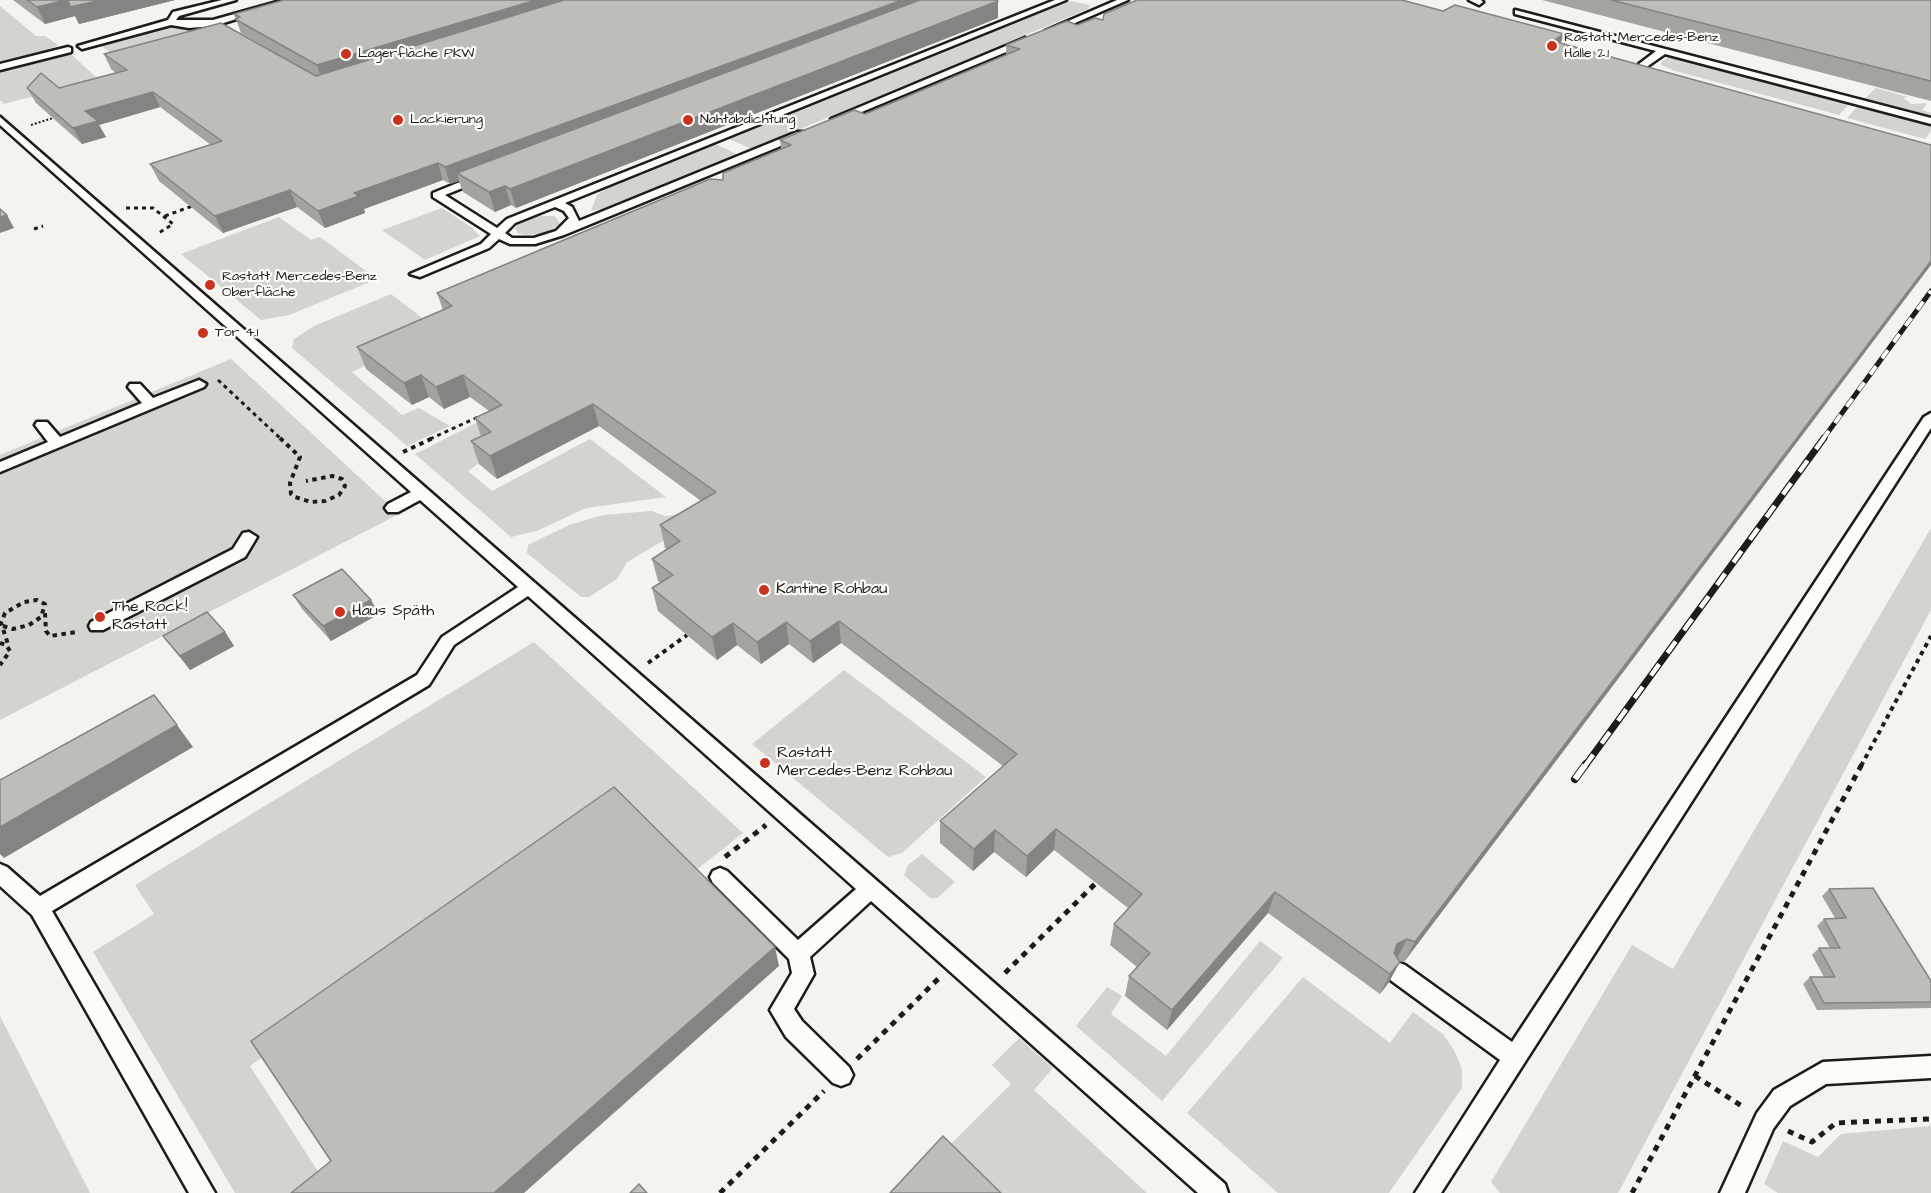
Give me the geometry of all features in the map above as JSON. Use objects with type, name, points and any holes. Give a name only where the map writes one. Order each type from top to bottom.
[{"type":"lane","points":[[171,22],[176,14],[232,0]]},
{"type":"lane","points":[[82,46],[171,22],[189,25],[214,22],[293,0]]},
{"type":"lane","points":[[416,274],[485,246],[511,221],[1062,0]]},
{"type":"lane","points":[[1089,0],[1108,6]]},
{"type":"lane","points":[[1042,34],[1124,0]]},
{"type":"lane","points":[[215,4],[232,6],[236,8],[238,15]]},
{"type":"lane","points":[[1095,26],[1108,6]]},
{"type":"lane","points":[[1518,12],[1931,122]]},
{"type":"lane","points":[[214,22],[224,28]]},
{"type":"lane","points":[[822,125],[1031,38]]},
{"type":"lane","points":[[0,67],[68,50]]},
{"type":"lane","points":[[1653,70],[1637,65],[1664,50]]},
{"type":"lane","points":[[0,120],[1216,1193]]},
{"type":"lane","points":[[487,175],[437,195],[510,241],[535,241],[695,182],[811,129]]},
{"type":"lane","points":[[557,204],[567,209],[575,219],[560,233]]},
{"type":"lane","points":[[0,467],[199,384]]},
{"type":"lane","points":[[135,387],[150,404]]},
{"type":"lane","points":[[1427,1193],[1931,417]]},
{"type":"lane","points":[[42,425],[57,443]]},
{"type":"lane","points":[[393,508],[423,492]]},
{"type":"lane","points":[[98,626],[239,553],[245,547],[249,537]]},
{"type":"lane","points":[[39,908],[423,680],[448,641],[530,587]]},
{"type":"lane","points":[[720,869],[798,954],[803,974],[781,1010],[794,1029],[841,1075]]},
{"type":"lane","points":[[0,873],[39,908],[203,1193]]},
{"type":"lane","points":[[798,954],[871,888]]},
{"type":"lane","points":[[1397,972],[1516,1058]]},
{"type":"lane","points":[[1732,1193],[1766,1121],[1782,1098],[1822,1073],[1931,1067]]},
{"type":"path","points":[[164,216],[205,202]]},
{"type":"path","points":[[108,214],[134,206],[153,208],[173,224],[164,232],[138,241]]},
{"type":"path","points":[[34,229],[43,226]]},
{"type":"path","points":[[199,384],[214,379],[222,381],[300,457],[290,483],[291,494],[295,497],[303,501],[325,501],[339,495],[345,486],[342,479],[332,476],[306,481]]},
{"type":"path","points":[[386,460],[479,417]]},
{"type":"path","points":[[0,665],[9,656],[9,647],[1,618],[5,613],[24,602],[42,602],[46,608],[46,631],[50,636],[67,635],[98,626]]},
{"type":"path","points":[[3,626],[14,629],[29,625],[45,612]]},
{"type":"path","points":[[630,676],[687,635]]},
{"type":"path","points":[[1632,1193],[1931,636]]},
{"type":"path","points":[[0,643],[9,647]]},
{"type":"path","points":[[720,869],[783,811]]},
{"type":"path","points":[[987,991],[1096,883]]},
{"type":"path","points":[[1836,1123],[1931,1119]]},
{"type":"shaded area","points":[[1070,1],[1090,5],[1088,9],[752,149],[727,138]]},
{"type":"shaded area","points":[[0,6],[36,36],[45,36],[58,45],[50,50],[0,63]]},
{"type":"shaded area","points":[[168,28],[203,28],[127,64],[100,45]]},
{"type":"shaded area","points":[[69,52],[98,79],[4,104],[0,100],[0,71]]},
{"type":"shaded area","points":[[1667,58],[1687,60],[1850,103],[1839,115],[1675,71],[1661,65],[1661,62]]},
{"type":"shaded area","points":[[1876,88],[1908,97],[1903,98],[1912,104],[1927,103],[1922,110],[1931,115],[1920,115],[1863,100]]},
{"type":"shaded area","points":[[1858,106],[1931,125],[1931,131],[1925,139],[1847,118]]},
{"type":"shaded area","points":[[715,144],[737,154],[607,208],[591,211],[597,195],[610,186]]},
{"type":"shaded area","points":[[442,208],[471,227],[480,236],[425,260],[382,230]]},
{"type":"shaded area","points":[[534,216],[555,216],[560,224],[545,233],[524,235],[518,233],[515,229],[518,223]]},
{"type":"shaded area","points":[[279,217],[311,240],[320,237],[377,279],[289,315],[261,320],[181,254]]},
{"type":"shaded area","points":[[391,294],[438,330],[352,372],[402,415],[419,408],[450,426],[407,446],[292,348],[294,339],[314,326]]},
{"type":"shaded area","name":"The Rock! Rastatt","points":[[231,359],[399,514],[0,720],[0,455]]},
{"type":"shaded area","points":[[480,421],[493,432],[471,445],[486,458],[468,471],[492,491],[590,439],[666,497],[586,508],[537,531],[511,537],[415,454]]},
{"type":"shaded area","points":[[652,511],[665,516],[687,514],[685,528],[627,562],[617,579],[589,597],[581,597],[527,553],[528,545],[569,525],[603,515]]},
{"type":"shaded area","points":[[1931,528],[1931,610],[1618,1193],[1500,1193],[1491,1182],[1632,945],[1673,969]]},
{"type":"shaded area","points":[[534,642],[743,833],[695,871],[621,800],[250,1066],[321,1176],[299,1193],[235,1193],[93,952],[154,914],[135,885]]},
{"type":"shaded area","points":[[844,670],[986,777],[902,853],[888,857],[752,744]]},
{"type":"shaded area","points":[[922,854],[955,882],[937,898],[930,898],[904,875],[908,865]]},
{"type":"shaded area","points":[[1260,941],[1283,958],[1162,1101],[1076,1026],[1107,987],[1122,996],[1111,1014],[1166,1056]]},
{"type":"shaded area","points":[[1303,977],[1390,1043],[1413,1012],[1443,1034],[1455,1052],[1462,1069],[1462,1088],[1389,1193],[1278,1193],[1187,1113]]},
{"type":"shaded area","points":[[0,1016],[90,1193],[0,1193]]},
{"type":"shaded area","points":[[1019,1038],[1053,1068],[1034,1090],[1147,1193],[999,1193],[951,1144],[1011,1084],[992,1065]]},
{"type":"shaded area","points":[[1931,1126],[1931,1193],[1778,1193],[1764,1184],[1783,1141],[1818,1157],[1841,1134]]},
{"type":"building","points":[[27,0],[66,0],[37,7]]},
{"type":"building","points":[[68,0],[101,0],[70,7]]},
{"type":"building","name":"Lagerfläche PKW","points":[[284,0],[536,0],[317,65],[235,19],[240,17],[234,14]]},
{"type":"building","name":"Lackierung","points":[[564,0],[902,0],[445,167],[438,163],[354,193],[359,196],[318,211],[290,190],[215,216],[150,164],[222,141],[153,92],[85,111],[98,121],[73,128],[27,88],[41,73],[59,88],[127,70],[104,54],[221,23],[316,76]]},
{"type":"building","points":[[920,0],[998,1],[510,189],[505,186],[489,192],[457,173]]},
{"type":"building","points":[[1137,0],[1402,0],[1443,11],[1455,5],[1564,34],[1553,41],[1931,145],[1931,261],[1415,942],[1407,939],[1397,944],[1394,953],[1400,962],[1390,974],[1275,892],[1172,1010],[1129,976],[1150,953],[1114,924],[1142,894],[1056,829],[1027,856],[995,830],[974,849],[940,821],[1017,754],[839,621],[810,641],[786,622],[757,642],[733,623],[712,637],[652,588],[673,575],[652,559],[680,541],[660,525],[716,492],[593,404],[490,456],[471,441],[491,432],[475,418],[502,405],[463,375],[436,387],[421,375],[404,383],[357,347],[452,306],[437,293],[710,179],[723,180],[723,173],[791,145],[780,140],[854,110],[865,114],[1020,49],[1006,45],[1067,21],[1077,25],[1095,18],[1103,20],[1104,14]]},
{"type":"building","points":[[1611,0],[1931,0],[1931,81]]},
{"type":"building","points":[[0,209],[7,215],[0,217]]},
{"type":"building","points":[[342,569],[371,600],[323,626],[293,595]]},
{"type":"building","points":[[207,612],[225,632],[180,656],[163,636]]},
{"type":"building","points":[[154,695],[177,725],[0,827],[0,780]]},
{"type":"building","points":[[614,787],[775,947],[494,1193],[291,1193],[331,1161],[251,1041]]},
{"type":"building","points":[[1873,888],[1931,981],[1931,1002],[1824,1003],[1810,977],[1835,977],[1819,948],[1840,948],[1824,919],[1846,918],[1829,889]]},
{"type":"building","points":[[943,1136],[1001,1193],[890,1193]]},
{"type":"building","points":[[639,1184],[647,1193],[630,1193]]},
{"type":"railway","points":[[1823,439],[1931,291]]},
{"type":"railway","points":[[1585,766],[1824,438]]},
{"type":"railway","points":[[1575,779],[1586,764]]},
{"type":"place","name":"Rastatt Mercedes-Benz Halle 2.1","points":[[1552,46]]},
{"type":"place","name":"Lagerfläche PKW","points":[[346,54]]},
{"type":"place","name":"Lackierung","points":[[398,120]]},
{"type":"place","name":"Nahtabdichtung","points":[[688,120]]},
{"type":"place","name":"Rastatt Mercedes-Benz Oberfläche","points":[[210,285]]},
{"type":"place","name":"Tor 4.1","points":[[203,333]]},
{"type":"place","name":"Kantine Rohbau","points":[[764,590]]},
{"type":"place","name":"Haus Späth","points":[[340,612]]},
{"type":"place","name":"The Rock! Rastatt","points":[[100,617]]},
{"type":"place","name":"Rastatt Mercedes-Benz Rohbau","points":[[765,763]]}]
